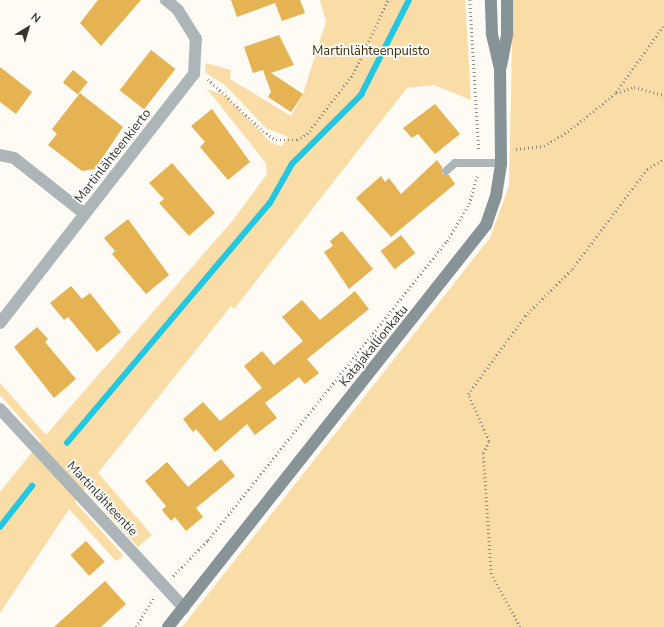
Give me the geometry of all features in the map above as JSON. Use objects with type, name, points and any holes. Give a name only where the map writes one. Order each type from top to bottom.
[{"type":"street","points":[[166,0],[178,10],[196,39],[194,74]]},
{"type":"street","name":"Katajakallionkatu","points":[[491,0],[492,34],[500,69]]},
{"type":"street","name":"Katajakallionkatu","points":[[168,627],[480,235],[496,196],[501,157],[500,69],[507,34],[507,0]]},
{"type":"street","name":"Martinlähteenkierto","points":[[0,323],[194,74]]},
{"type":"street","points":[[0,155],[14,158],[85,214]]},
{"type":"street","name":"Martinlähteentie","points":[[0,409],[184,608]]},
{"type":"lane","points":[[446,171],[455,163],[480,164],[501,157]]},
{"type":"path","points":[[194,74],[228,94],[276,140],[297,140],[307,134],[353,74],[388,0]]},
{"type":"path","points":[[136,627],[163,585],[208,540],[447,241],[469,204],[480,164],[470,0]]},
{"type":"path","points":[[501,157],[544,146],[571,129],[616,93],[664,25]]},
{"type":"path","points":[[616,93],[634,87],[664,95]]},
{"type":"path","points":[[520,627],[491,574],[483,453],[488,441],[468,394],[525,316],[572,269],[647,169],[664,159]]},
{"type":"green space","name":"Martinlähteenpuisto","points":[[320,0],[465,0],[471,100],[434,85],[407,88],[234,309],[231,306],[98,473],[152,535],[138,547],[85,489],[75,502],[123,555],[121,558],[116,561],[69,509],[0,613],[0,492],[41,441],[0,395],[0,383],[46,435],[234,219],[267,174],[266,163],[207,89],[226,96],[271,143],[282,146],[288,137],[266,128],[226,86],[205,72],[206,63],[231,70],[230,79],[291,116],[303,94],[326,22]]},
{"type":"green space","points":[[513,0],[664,0],[664,627],[182,627],[490,238],[509,186]]},
{"type":"building","points":[[98,0],[141,0],[101,46],[80,23]]},
{"type":"building","points":[[231,0],[300,0],[305,13],[282,21],[275,3],[237,17]]},
{"type":"building","points":[[279,35],[294,65],[271,73],[303,94],[291,112],[268,97],[271,92],[263,70],[253,73],[244,47]]},
{"type":"building","points":[[151,50],[175,69],[144,109],[120,90]]},
{"type":"building","points":[[0,67],[32,92],[16,114],[0,102]]},
{"type":"building","points":[[73,70],[88,82],[78,94],[63,82]]},
{"type":"building","points":[[80,93],[123,127],[95,169],[82,171],[48,145],[57,134],[52,129]]},
{"type":"building","points":[[435,104],[460,134],[435,154],[418,134],[412,138],[403,128]]},
{"type":"building","points":[[212,109],[250,162],[228,180],[200,147],[205,142],[191,126]]},
{"type":"building","points":[[437,160],[442,167],[442,174],[449,175],[455,184],[391,237],[356,198],[381,176],[385,182],[389,178],[401,194]]},
{"type":"building","points":[[172,163],[215,213],[189,236],[159,203],[164,199],[149,183]]},
{"type":"building","points":[[128,219],[169,275],[146,294],[112,254],[115,251],[104,238]]},
{"type":"building","points":[[342,231],[373,269],[349,289],[324,252],[333,246],[330,241]]},
{"type":"building","points":[[401,235],[415,253],[395,269],[381,251]]},
{"type":"building","points":[[71,286],[82,299],[90,293],[121,332],[97,352],[68,317],[64,320],[50,303]]},
{"type":"building","points":[[355,291],[369,309],[307,359],[319,373],[305,384],[299,377],[265,403],[277,418],[255,435],[247,424],[215,452],[196,429],[193,432],[183,419],[203,402],[220,421],[262,388],[244,366],[262,351],[274,365],[303,341],[282,317],[302,300],[320,320]]},
{"type":"building","points":[[37,327],[48,339],[45,342],[76,379],[54,398],[14,347]]},
{"type":"building","points":[[221,459],[235,476],[196,508],[203,517],[186,531],[175,517],[171,521],[162,510],[166,506],[145,481],[167,462],[188,487]]},
{"type":"building","points":[[86,541],[105,562],[89,576],[70,555]]},
{"type":"building","points":[[105,581],[126,604],[101,627],[54,627]]},
{"type":"waterway","points":[[67,443],[270,203],[292,164],[361,95],[409,0]]},
{"type":"waterway","points":[[0,527],[32,486]]}]
